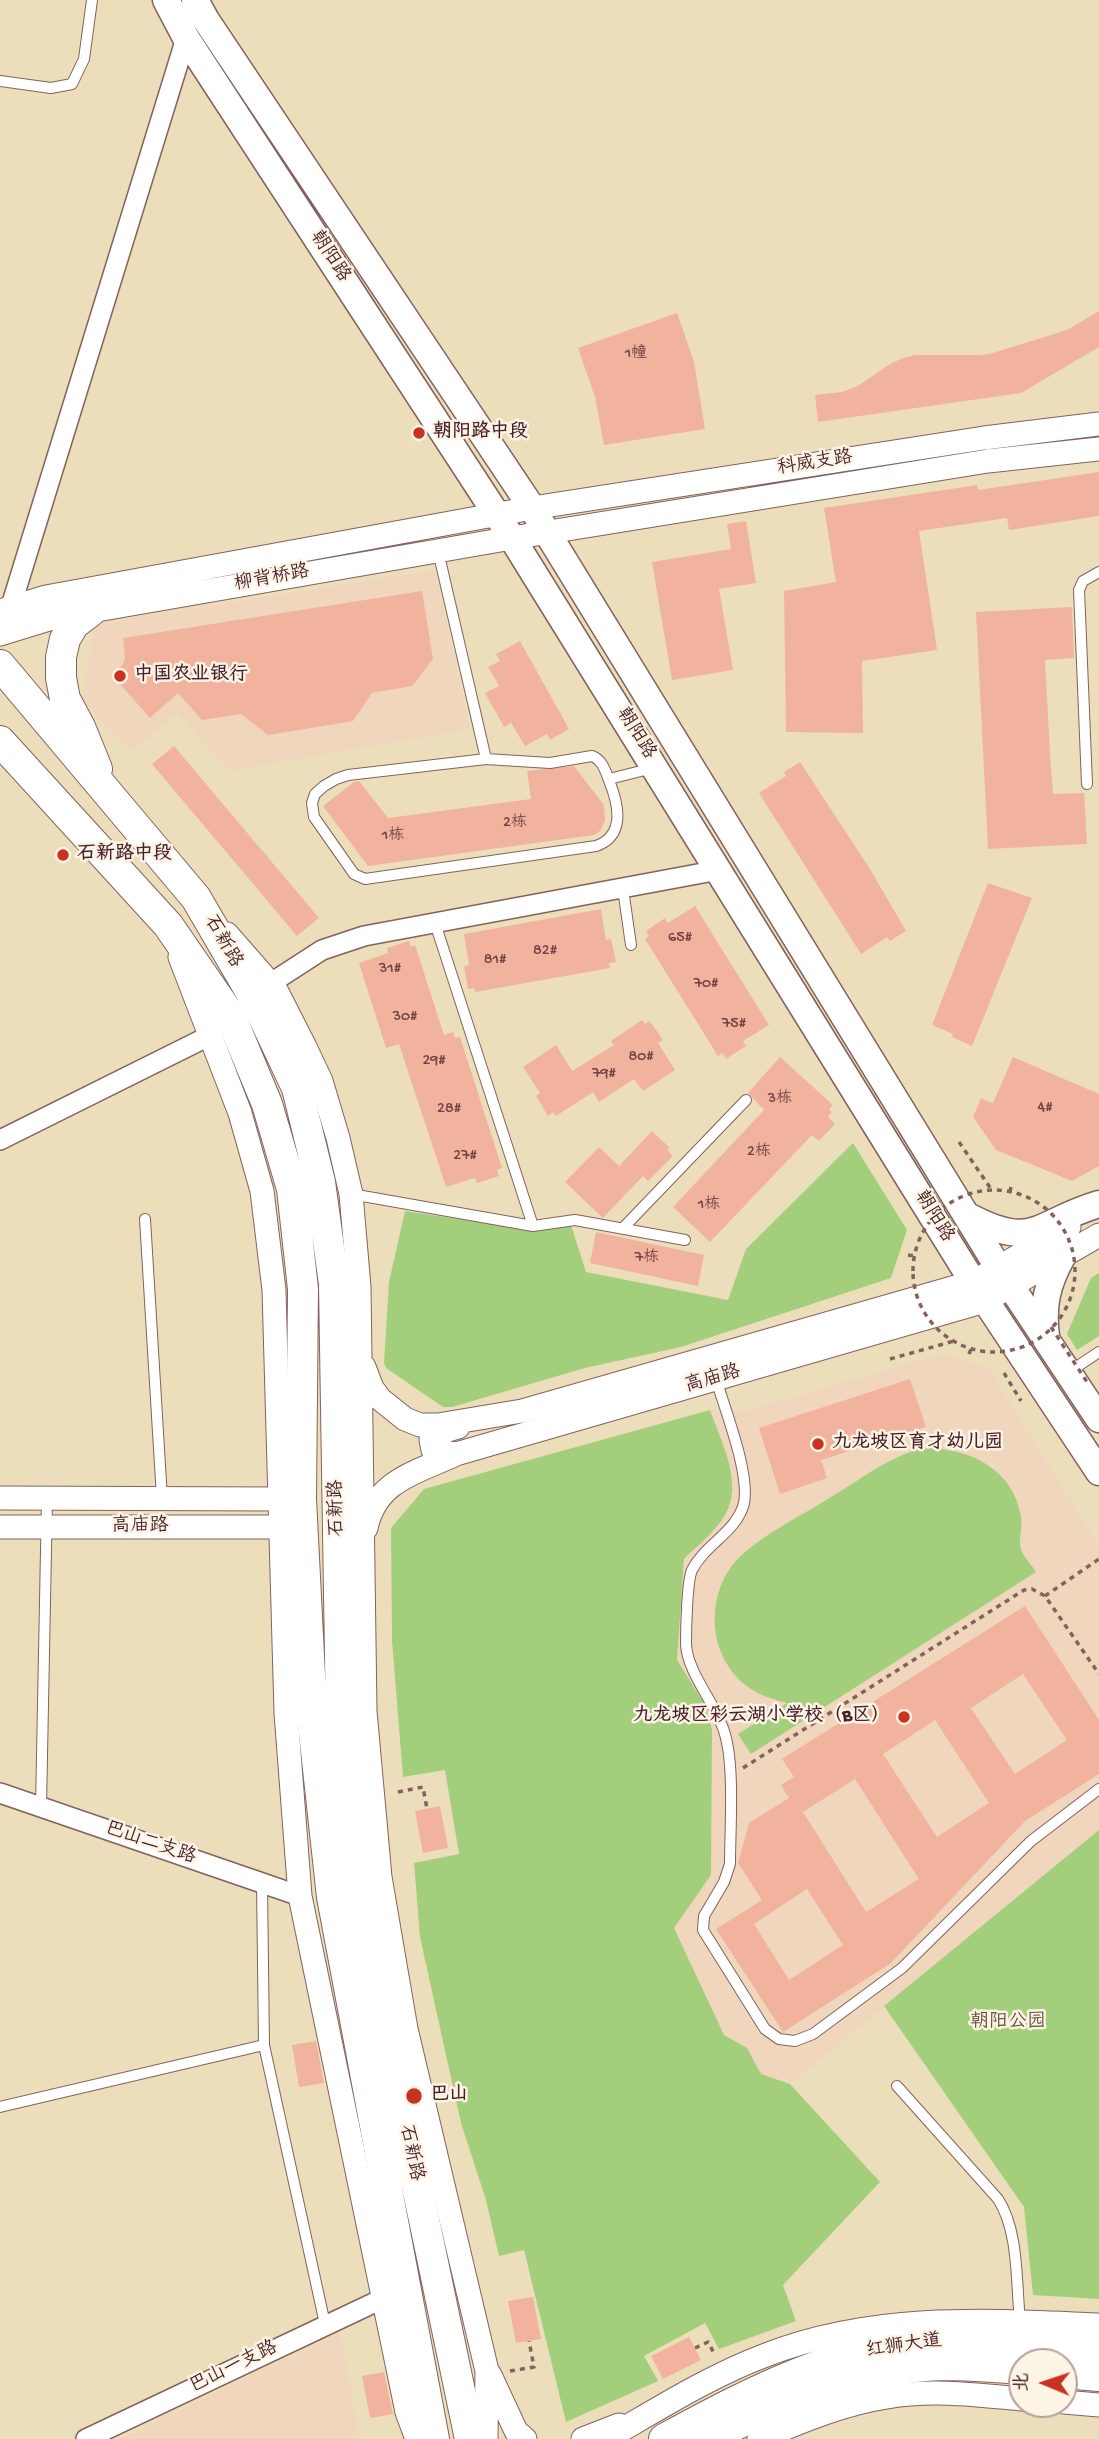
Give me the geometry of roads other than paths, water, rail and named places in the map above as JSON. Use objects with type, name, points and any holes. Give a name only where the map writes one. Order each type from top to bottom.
[{"type":"main road","name":"朝阳路","points":[[166,0],[186,38],[505,527],[979,1291],[1099,1472]]},
{"type":"main road","name":"朝阳路","points":[[195,0],[532,508],[1004,1277],[1078,1377],[1099,1419]]},
{"type":"main road","points":[[91,611],[74,624],[65,639],[61,657],[61,678],[65,699],[80,727],[106,792]]},
{"type":"main road","name":"石新路","points":[[0,665],[196,898],[256,1001],[297,1088],[320,1182],[334,1284],[341,1717],[358,1881],[386,2038],[470,2439]]},
{"type":"main road","name":"石新路","points":[[0,741],[168,925],[230,1015],[267,1104],[292,1189],[303,1289],[301,1499],[312,1714],[331,1897],[434,2439]]},
{"type":"main road","points":[[966,1215],[989,1228],[1021,1234],[1036,1231],[1082,1209],[1099,1204]]},
{"type":"main road","points":[[1048,1333],[1043,1317],[1045,1297],[1050,1279],[1062,1257]]},
{"type":"main road","name":"红狮大道","points":[[719,2425],[807,2368],[898,2345],[942,2341],[989,2342],[1099,2351]]},
{"type":"main road","name":"红狮大道","points":[[719,2425],[859,2377],[941,2365],[1008,2368]]},
{"type":"main road","points":[[1078,2374],[1099,2376]]},
{"type":"main road","points":[[656,2427],[719,2425]]},
{"type":"street","points":[[6,609],[186,38]]},
{"type":"street","name":"科威支路","points":[[532,508],[984,438],[1099,424]]},
{"type":"street","name":"科威支路","points":[[546,532],[988,461],[1099,449]]},
{"type":"street","name":"柳背桥路","points":[[0,634],[48,619],[438,551],[505,527],[532,508]]},
{"type":"street","name":"柳背桥路","points":[[6,609],[87,589],[505,527],[546,532]]},
{"type":"street","points":[[271,983],[333,946],[364,936],[719,870]]},
{"type":"street","points":[[196,898],[271,983],[306,1047],[321,1082],[351,1194],[359,1287],[365,1711],[380,1877],[406,2029],[498,2371],[516,2431],[525,2439]]},
{"type":"street","points":[[168,925],[240,1113],[262,1191],[274,1290],[286,1713],[300,1896],[407,2412],[417,2439]]},
{"type":"street","points":[[0,1140],[211,1035]]},
{"type":"street","name":"高庙路","points":[[361,1552],[369,1516],[384,1491],[456,1454],[716,1379],[979,1291],[1004,1277],[1099,1209]]},
{"type":"street","name":"高庙路","points":[[1004,1277],[1062,1257],[1099,1235]]},
{"type":"street","name":"高庙路","points":[[360,1358],[372,1388],[380,1399],[405,1419],[420,1424],[438,1425],[522,1411],[979,1291]]},
{"type":"street","points":[[456,1454],[433,1450],[431,1440],[438,1433],[522,1411]]},
{"type":"street","name":"高庙路","points":[[0,1498],[279,1499]]},
{"type":"street","name":"高庙路","points":[[0,1527],[280,1527]]},
{"type":"street","name":"巴山二支路","points":[[0,1793],[300,1896]]},
{"type":"street","name":"巴山一支路","points":[[86,2439],[384,2298]]},
{"type":"street","points":[[606,2439],[656,2427],[712,2379],[756,2360],[820,2338],[866,2328],[918,2322],[1020,2321],[1099,2325]]},
{"type":"street","points":[[486,2439],[498,2371]]},
{"type":"street","points":[[759,2439],[820,2414],[888,2396],[953,2393],[1008,2398]]},
{"type":"street","points":[[1078,2403],[1099,2405]]},
{"type":"street","points":[[583,2439],[656,2427]]},
{"type":"lane","points":[[0,81],[51,88],[72,84],[84,59],[92,0]]},
{"type":"lane","points":[[438,551],[486,759]]},
{"type":"lane","points":[[1087,784],[1079,590],[1083,581],[1099,572]]},
{"type":"lane","points":[[592,756],[600,761],[609,779],[617,802],[618,822],[610,839],[603,844],[365,879],[354,874],[313,817],[312,803],[315,794],[336,779],[348,775],[486,759],[550,763],[592,756]]},
{"type":"lane","points":[[609,779],[655,767]]},
{"type":"lane","points":[[623,889],[631,945]]},
{"type":"lane","points":[[435,923],[533,1226]]},
{"type":"lane","points":[[623,1228],[746,1100]]},
{"type":"lane","points":[[351,1194],[533,1226],[575,1220],[685,1240]]},
{"type":"lane","points":[[145,1219],[162,1498]]},
{"type":"lane","points":[[1078,1377],[1099,1352]]},
{"type":"lane","points":[[716,1379],[742,1470],[745,1496],[734,1524],[691,1572],[686,1642],[688,1658],[724,1732],[729,1756],[729,1870],[704,1916],[704,1930],[765,2029],[787,2041],[813,2034],[902,1968],[1031,1841],[1099,1789]]},
{"type":"lane","points":[[41,1807],[47,1498]]},
{"type":"lane","points":[[262,1883],[264,2045],[325,2325]]},
{"type":"lane","points":[[0,2107],[264,2045]]},
{"type":"lane","points":[[897,2086],[1006,2210],[1012,2233],[1020,2321]]},
{"type":"place","name":"朝阳路中段","points":[[419,433]]},
{"type":"place","name":"中国农业银行","points":[[120,676]]},
{"type":"place","name":"石新路中段","points":[[63,855]]},
{"type":"place","name":"九龙坡区育才幼儿园","points":[[818,1444]]},
{"type":"place","name":"九龙坡区彩云湖小学校（B区）","points":[[904,1717]]},
{"type":"place","name":"巴山","points":[[414,2096]]},
{"type":"park label","name":"朝阳公园","points":[[1008,2023]]}]
